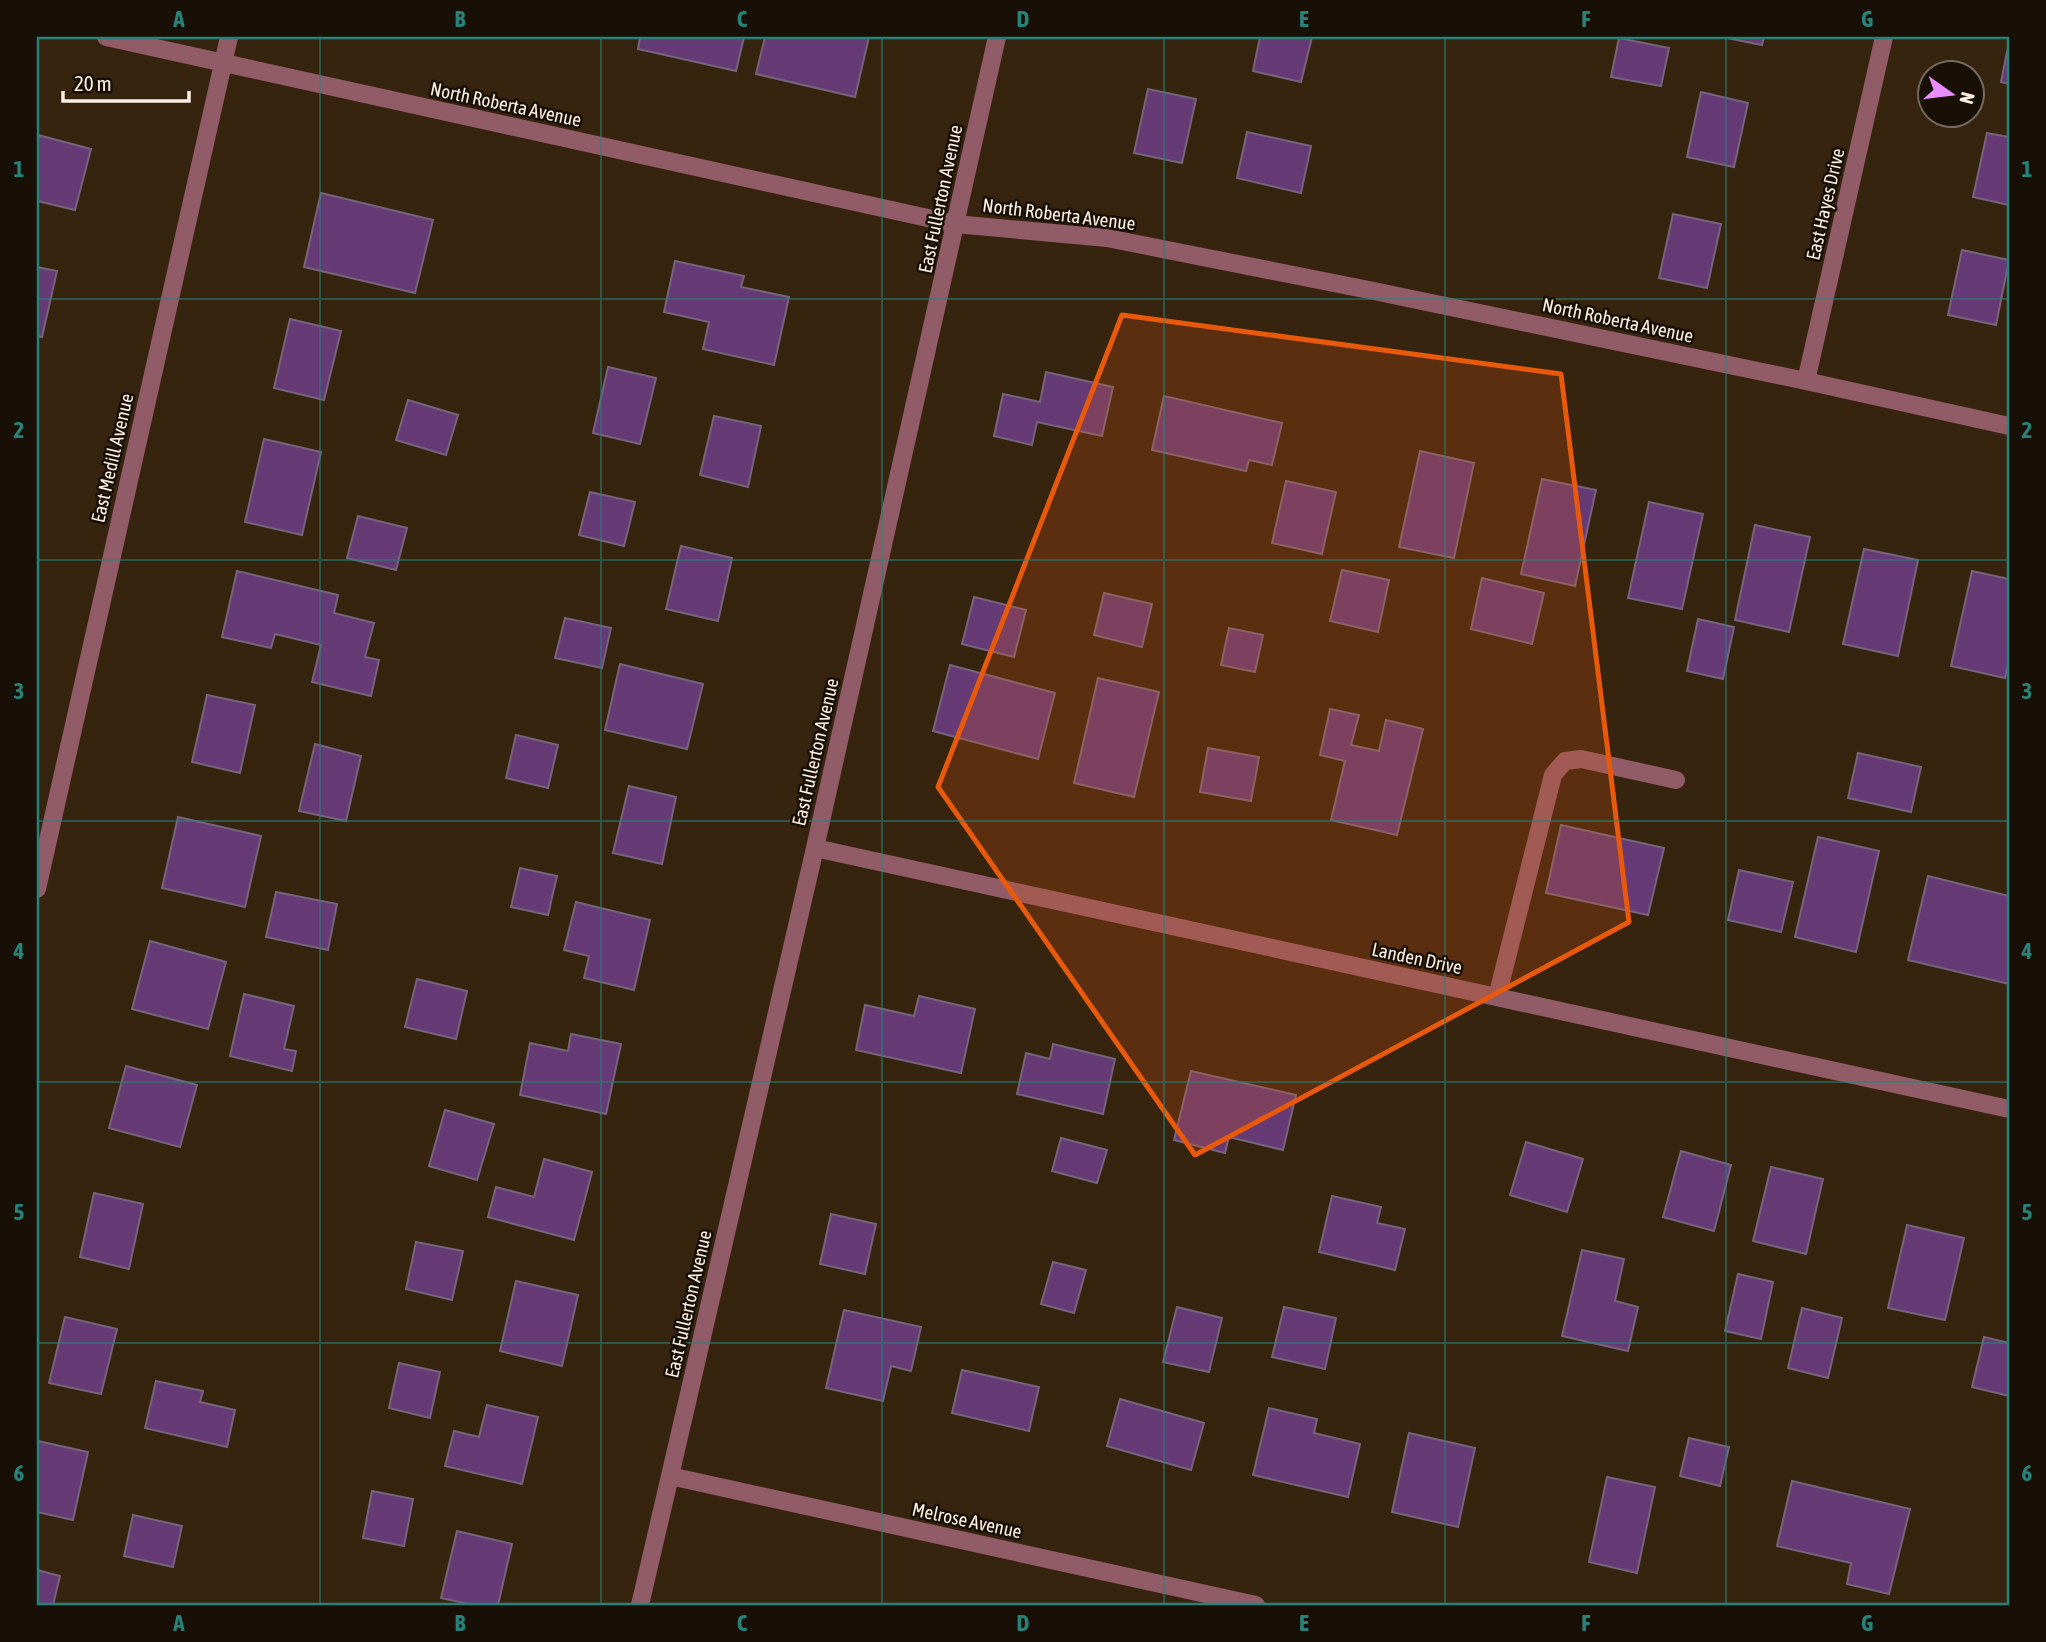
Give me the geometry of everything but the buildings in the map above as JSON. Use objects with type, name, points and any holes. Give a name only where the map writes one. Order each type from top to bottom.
[{"type":"street","name":"North Roberta Avenue","points":[[106,37],[955,224],[1107,238],[1806,381],[2009,426]]},
{"type":"street","name":"East Medill Avenue","points":[[37,889],[229,37]]},
{"type":"street","name":"East Fullerton Avenue","points":[[640,1605],[815,848],[997,37]]},
{"type":"street","name":"East Hayes Drive","points":[[1806,381],[1884,37]]},
{"type":"street","points":[[1497,997],[1553,775],[1565,761],[1581,759],[1676,780]]},
{"type":"street","name":"Landen Drive","points":[[815,848],[2009,1109]]},
{"type":"street","name":"Melrose Avenue","points":[[670,1476],[1256,1605]]},
{"type":"highlighted area","points":[[1122,315],[1561,374],[1629,922],[1195,1155],[938,787]]}]
